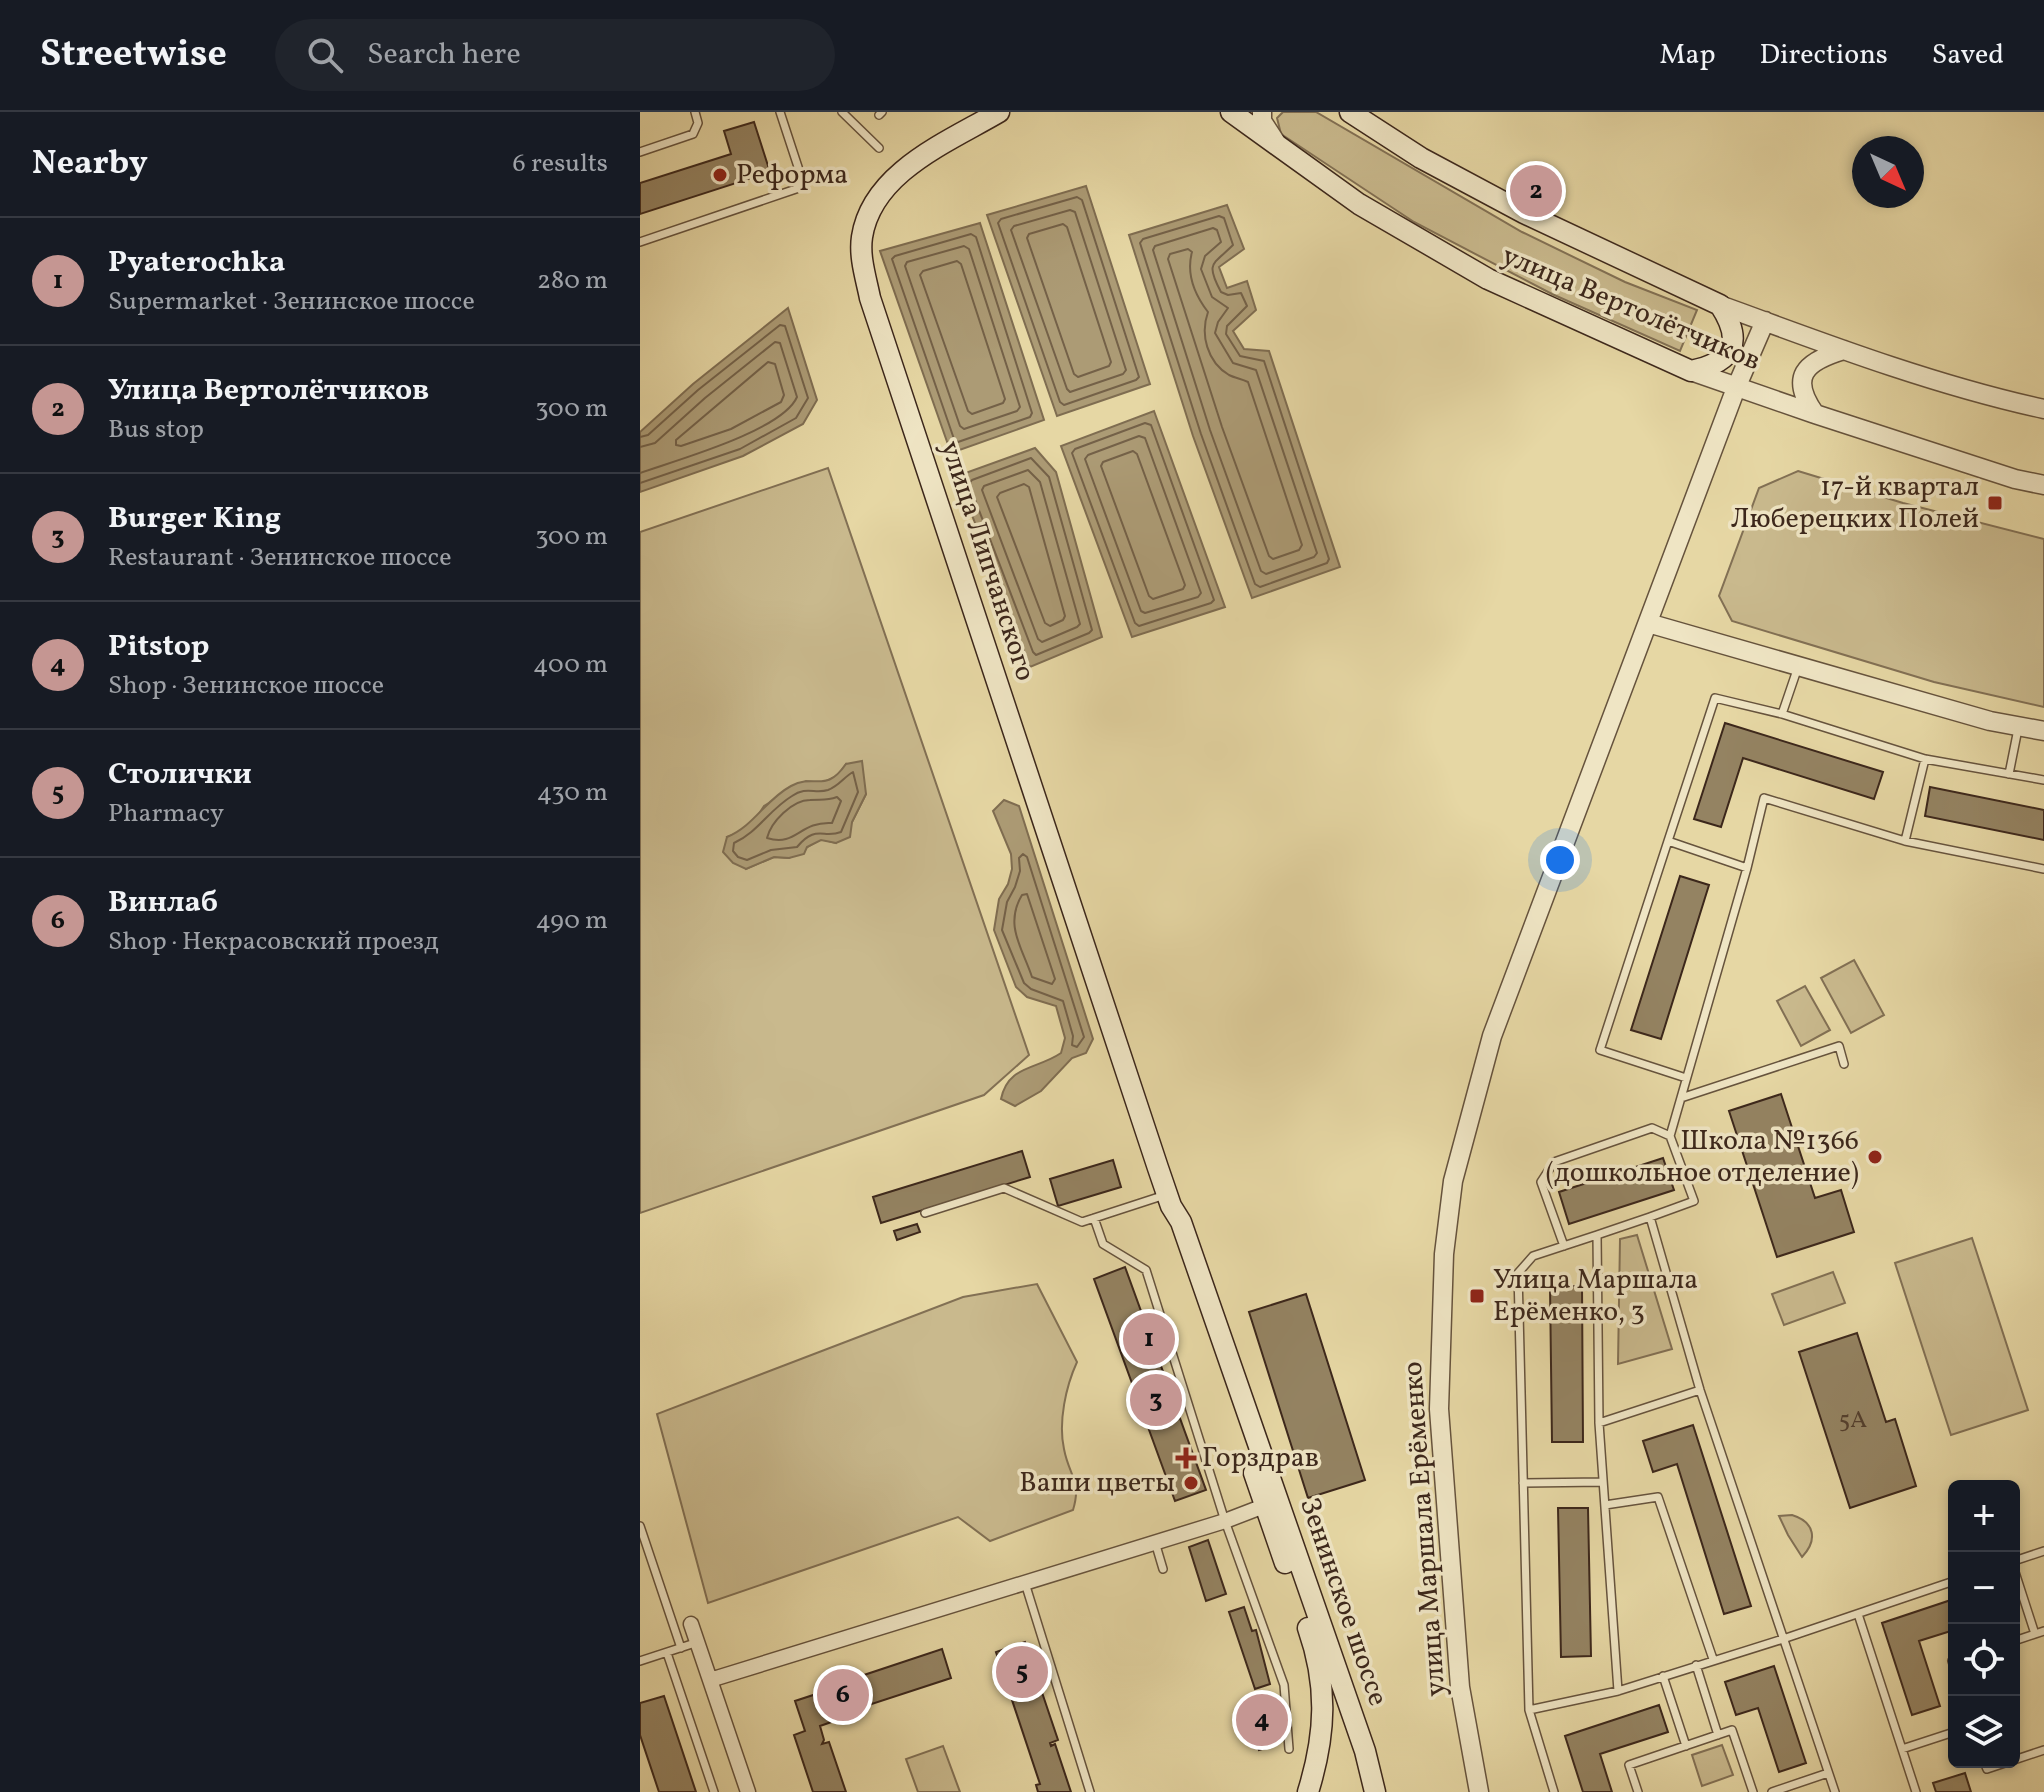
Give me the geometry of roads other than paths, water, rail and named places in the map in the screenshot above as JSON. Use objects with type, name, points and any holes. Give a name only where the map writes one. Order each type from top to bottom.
[{"type":"main road","name":"улица Липчанского","points":[[999,112],[911,165],[892,181],[869,212],[862,238],[862,262],[870,298],[1131,1083]]},
{"type":"main road","name":"улица Вертолётчиков","points":[[1231,112],[1359,204],[1488,279],[1691,371]]},
{"type":"main road","name":"улица Вертолётчиков","points":[[1350,112],[1421,158],[1524,213],[1720,305]]},
{"type":"main road","points":[[1691,371],[1712,366],[1725,358],[1733,340],[1733,325],[1720,305]]},
{"type":"main road","name":"Зенинское шоссе","points":[[1131,1083],[1169,1200],[1181,1222],[1361,1738],[1375,1792]]},
{"type":"main road","name":"Зенинское шоссе","points":[[1169,1200],[1171,1226],[1322,1672],[1320,1737],[1308,1792]]},
{"type":"street","points":[[1262,112],[1262,121],[1276,143]]},
{"type":"street","name":"улица Вертолётчиков","points":[[1720,305],[1844,350],[2044,409]]},
{"type":"street","name":"улица Маршала Ерёменко","points":[[1479,1792],[1460,1687],[1439,1409],[1444,1254],[1453,1181],[1492,1036],[1736,388],[1765,321]]},
{"type":"street","points":[[1815,414],[1803,397],[1801,383],[1808,367],[1823,357],[1844,350]]},
{"type":"street","name":"улица Вертолётчиков","points":[[1691,371],[2015,479],[2044,485]]},
{"type":"street","points":[[1648,623],[1990,721],[2044,731]]},
{"type":"street","points":[[710,1680],[1225,1521],[1264,1506]]},
{"type":"street","points":[[691,1624],[748,1792]]},
{"type":"lane","points":[[640,242],[796,189],[800,183],[800,173],[780,112]]},
{"type":"lane","points":[[842,112],[879,148]]},
{"type":"lane","points":[[640,152],[693,134],[698,127],[697,113]]},
{"type":"lane","points":[[1782,714],[1798,667]]},
{"type":"lane","points":[[1686,1078],[1600,1050],[1715,698],[1782,714],[1925,759],[2044,780]]},
{"type":"lane","points":[[2009,774],[2019,726]]},
{"type":"lane","points":[[1905,841],[1925,759]]},
{"type":"lane","points":[[1554,1792],[1529,1710],[1518,1273],[1533,1256],[1694,1201],[1670,1136],[1764,798],[1905,841],[2044,869]]},
{"type":"lane","points":[[1668,841],[1747,868]]},
{"type":"lane","points":[[1681,1098],[1839,1046],[1844,1064]]},
{"type":"lane","points":[[1564,1246],[1541,1182],[1554,1162],[1652,1128],[1670,1136]]},
{"type":"lane","points":[[925,1213],[1004,1188],[1082,1222],[1169,1200]]},
{"type":"lane","points":[[1650,1217],[1700,1390],[1835,1792]]},
{"type":"lane","points":[[1094,1218],[1103,1244],[1146,1270],[1225,1521],[1284,1685],[1289,1749]]},
{"type":"lane","points":[[1597,1235],[1599,1423],[1618,1691]]},
{"type":"lane","points":[[1599,1423],[1700,1390]]},
{"type":"lane","points":[[1523,1483],[1603,1482]]},
{"type":"lane","points":[[1605,1505],[1658,1497],[1713,1659]]},
{"type":"lane","points":[[640,1526],[681,1648]]},
{"type":"lane","points":[[1155,1542],[1163,1569]]},
{"type":"lane","points":[[2020,1559],[2044,1551]]},
{"type":"lane","points":[[1025,1583],[1090,1792]]},
{"type":"lane","points":[[1529,1710],[1618,1691],[1948,1583]]},
{"type":"lane","points":[[2020,1588],[2035,1634]]},
{"type":"lane","points":[[1858,1614],[1916,1792]]},
{"type":"lane","points":[[2020,1639],[2044,1631]]},
{"type":"lane","points":[[640,1661],[698,1642]]},
{"type":"lane","points":[[667,1653],[714,1792]]},
{"type":"lane","points":[[1696,1665],[1718,1735]]},
{"type":"lane","points":[[1663,1676],[1686,1746]]},
{"type":"lane","points":[[1638,1792],[1629,1765],[1732,1730],[1753,1792]]},
{"type":"lane","points":[[1902,1749],[1948,1734]]},
{"type":"lane","points":[[2020,1758],[2044,1750]]},
{"type":"lane","points":[[1772,1792],[1828,1773]]},
{"type":"water","points":[[1086,186],[1150,384],[1057,416],[987,215]]},
{"type":"water","points":[[1227,205],[1244,249],[1219,267],[1227,288],[1247,281],[1256,310],[1233,331],[1244,349],[1269,351],[1340,567],[1252,598],[1193,436],[1129,235]]},
{"type":"water","points":[[980,223],[1044,420],[951,453],[880,251]]},
{"type":"water","points":[[788,308],[817,400],[803,424],[743,456],[640,492],[640,432],[693,384]]},
{"type":"water","points":[[1154,411],[1225,607],[1132,637],[1061,446]]},
{"type":"water","points":[[1035,448],[1056,472],[1102,637],[1030,667],[957,476]]},
{"type":"water","points":[[862,761],[866,794],[852,822],[850,837],[836,843],[821,840],[807,847],[804,854],[789,858],[774,857],[746,869],[733,863],[723,852],[727,837],[745,826],[791,786],[807,781],[826,781],[846,764]]},
{"type":"water","points":[[1004,800],[1019,806],[1093,1039],[1086,1053],[1072,1058],[1041,1091],[1015,1106],[1001,1099],[1010,1080],[1016,1074],[1061,1053],[1065,1038],[1056,1006],[1027,997],[1016,987],[994,930],[999,899],[1012,869],[1011,854],[993,811]]},
{"type":"place","name":"Реформа","points":[[720,175]]},
{"type":"place","name":"Улица Вертолётчиков","points":[[1536,191]]},
{"type":"place","name":"17-й квартал Люберецких Полей","points":[[1995,503]]},
{"type":"place","name":"Школа №1366 (дошкольное отделение)","points":[[1875,1157]]},
{"type":"place","name":"Улица Маршала Ерёменко, 3","points":[[1477,1296]]},
{"type":"place","name":"Pyaterochka","points":[[1149,1339]]},
{"type":"place","name":"Burger King","points":[[1156,1400]]},
{"type":"place","name":"Горздрав","points":[[1186,1458]]},
{"type":"place","name":"Ваши цветы","points":[[1191,1483]]},
{"type":"place","name":"Столички","points":[[1022,1672]]},
{"type":"place","name":"Винлаб","points":[[843,1695]]},
{"type":"place","name":"Pitstop","points":[[1262,1720]]}]
